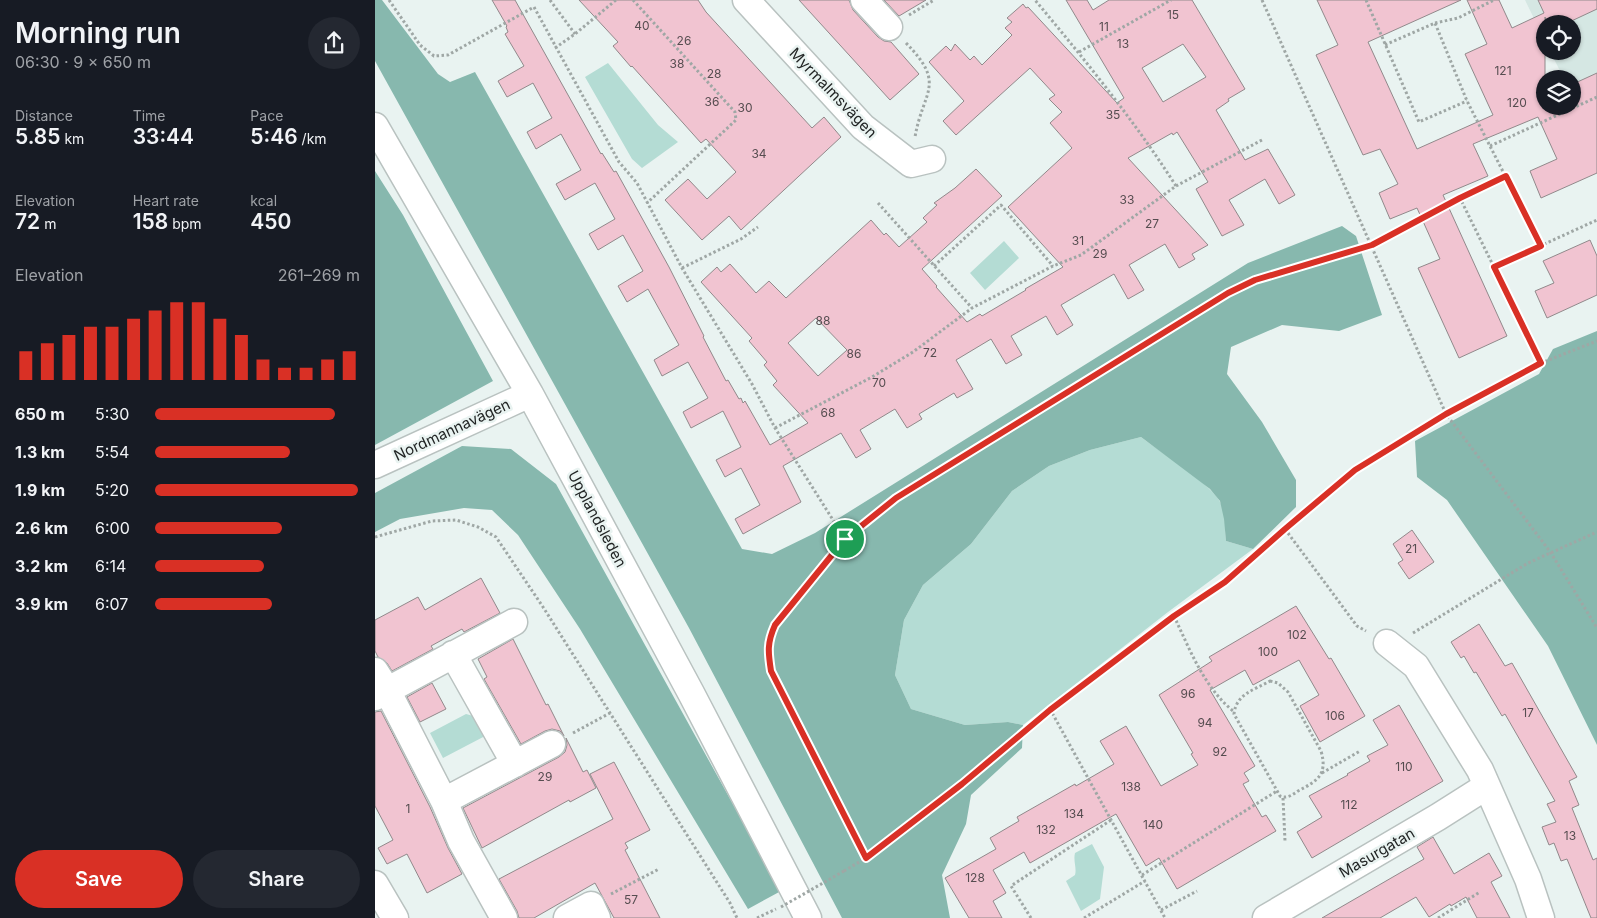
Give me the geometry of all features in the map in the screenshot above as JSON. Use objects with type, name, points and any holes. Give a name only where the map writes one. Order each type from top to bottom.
[{"type":"street","name":"Myrmalmsvägen","points":[[746,0],[863,127],[921,162]]},
{"type":"street","points":[[864,0],[889,27]]},
{"type":"street","name":"Upplandsleden","points":[[375,126],[530,394],[691,693],[808,918]]},
{"type":"street","name":"Nordmannavägen","points":[[375,465],[530,394]]},
{"type":"street","points":[[504,918],[461,841],[444,801],[379,686],[453,654],[514,622]]},
{"type":"street","points":[[1387,642],[1416,666],[1475,762],[1528,879],[1541,918]]},
{"type":"street","points":[[453,654],[515,764]]},
{"type":"street","points":[[444,801],[552,744]]},
{"type":"street","name":"Masurgatan","points":[[1266,918],[1487,786]]},
{"type":"street","points":[[375,884],[395,918]]},
{"type":"street","points":[[567,918],[594,912]]},
{"type":"path","points":[[389,0],[420,45],[434,56],[448,55],[534,7],[619,162],[637,184],[682,268],[752,384],[775,428],[845,539]]},
{"type":"path","points":[[550,0],[575,34]]},
{"type":"path","points":[[555,48],[616,0]]},
{"type":"path","points":[[633,0],[735,112],[736,120],[647,203]]},
{"type":"path","points":[[921,162],[918,119],[929,89],[929,73],[921,58],[889,27],[934,0]]},
{"type":"path","points":[[1035,0],[1079,52],[1146,140],[1176,186]]},
{"type":"path","points":[[1079,52],[1171,0]]},
{"type":"path","points":[[1262,0],[1446,414],[1551,553],[1597,628]]},
{"type":"path","points":[[1366,0],[1419,122],[1467,101]]},
{"type":"path","points":[[1385,45],[1435,23],[1458,18],[1494,0]]},
{"type":"path","points":[[1435,23],[1467,101],[1541,246]]},
{"type":"path","points":[[1490,146],[1597,97]]},
{"type":"path","points":[[775,428],[872,377],[913,352],[972,308],[1053,266],[1081,255],[1176,186],[1262,140]]},
{"type":"path","points":[[866,858],[771,671],[768,652],[770,636],[775,625],[845,539],[896,498],[1228,293],[1255,280],[1372,245],[1506,176]]},
{"type":"path","points":[[1460,198],[1541,363]]},
{"type":"path","points":[[878,203],[972,308]]},
{"type":"path","points":[[933,266],[1001,206],[1053,266]]},
{"type":"path","points":[[1494,267],[1597,220]]},
{"type":"path","points":[[682,268],[741,239],[758,227]]},
{"type":"path","points":[[757,918],[781,907],[866,858],[962,784],[1050,710],[1174,616],[1225,582],[1355,470],[1446,414],[1541,363],[1597,341]]},
{"type":"path","points":[[375,537],[432,521],[456,520],[478,527],[496,537],[543,607],[737,918]]},
{"type":"path","points":[[1285,529],[1357,626],[1387,642],[1415,632],[1528,563],[1597,532]]},
{"type":"path","points":[[1174,616],[1199,670],[1211,689],[1234,712]]},
{"type":"path","points":[[1283,798],[1317,781],[1324,762],[1321,751],[1288,692],[1278,683],[1270,681],[1240,698],[1235,705],[1234,712],[1237,722],[1280,796],[1283,798],[1285,841]]},
{"type":"path","points":[[1050,710],[1165,918]]},
{"type":"path","points":[[552,744],[610,713]]},
{"type":"path","points":[[1321,774],[1360,751]]},
{"type":"path","points":[[1141,875],[1277,791]]},
{"type":"path","points":[[1031,918],[1011,886],[1111,820]]},
{"type":"path","points":[[594,912],[659,869]]},
{"type":"path","points":[[1084,918],[1145,881]]},
{"type":"path","points":[[1161,910],[1197,891]]},
{"type":"path","points":[[1438,918],[1480,892]]},
{"type":"shaded area","points":[[1525,0],[1597,0],[1597,102],[1581,110],[1581,70],[1560,70],[1554,60],[1581,60],[1581,15],[1536,15],[1536,23]]},
{"type":"green space","points":[[375,0],[382,0],[438,74],[450,82],[475,72],[742,549],[772,554],[815,533],[1248,263],[1342,226],[1356,236],[1382,315],[1339,331],[1282,325],[1231,347],[1227,374],[1262,422],[1296,480],[1296,507],[1253,549],[1226,541],[1220,501],[1210,489],[1141,437],[1090,450],[1049,466],[1012,491],[971,544],[923,585],[904,620],[895,675],[911,709],[965,725],[1008,722],[1023,725],[1022,748],[971,795],[966,824],[942,875],[950,918],[842,918],[689,628],[375,61]]},
{"type":"green space","points":[[608,63],[658,125],[678,142],[642,168],[632,159],[585,77]]},
{"type":"green space","points":[[375,171],[403,215],[493,381],[375,445]]},
{"type":"green space","points":[[1004,241],[1019,258],[985,290],[970,273]]},
{"type":"green space","points":[[1597,331],[1597,745],[1548,646],[1447,500],[1417,477],[1415,441],[1539,374],[1553,349]]},
{"type":"green space","points":[[1141,437],[1213,492],[1223,509],[1226,541],[1253,549],[1168,612],[1023,725],[1008,722],[965,725],[911,709],[895,675],[904,620],[923,585],[971,544],[1012,491],[1049,466],[1090,450]]},
{"type":"green space","points":[[462,446],[511,449],[556,484],[781,891],[748,909],[580,629],[518,535],[492,510],[464,508],[400,519],[375,532],[375,493]]},
{"type":"green space","points":[[466,714],[477,717],[487,735],[443,758],[430,733]]},
{"type":"green space","points":[[1092,844],[1104,867],[1100,899],[1081,911],[1066,881],[1075,875],[1075,853]]},
{"type":"building","points":[[492,0],[515,0],[601,154],[614,172],[616,171],[669,267],[726,381],[728,380],[739,399],[741,398],[743,403],[745,401],[770,445],[808,423],[773,385],[777,381],[764,365],[767,362],[749,341],[752,338],[701,282],[717,267],[721,272],[730,264],[756,293],[769,281],[786,298],[871,220],[884,235],[886,233],[899,247],[927,222],[923,218],[937,205],[934,203],[955,188],[976,169],[1002,196],[922,269],[967,322],[980,314],[982,316],[1063,267],[1008,207],[1072,148],[1050,123],[1062,112],[1049,99],[1055,95],[1030,68],[956,135],[943,121],[964,101],[929,62],[946,46],[951,51],[955,44],[970,60],[974,56],[982,65],[1012,35],[1005,28],[1012,22],[1007,18],[1023,4],[1026,8],[1028,7],[1117,103],[1124,98],[1066,0],[1087,0],[1093,10],[1109,0],[1192,0],[1245,89],[1228,99],[1229,101],[1216,110],[1245,160],[1268,149],[1295,195],[1279,204],[1265,179],[1229,200],[1244,225],[1222,236],[1196,189],[1208,182],[1177,132],[1128,158],[1208,245],[1192,254],[1195,259],[1179,268],[1165,244],[1129,265],[1144,290],[1128,299],[1114,274],[1061,305],[1073,325],[1057,335],[1046,316],[1011,336],[1022,355],[1006,364],[991,339],[956,360],[973,389],[957,398],[954,393],[919,414],[922,419],[907,428],[895,409],[860,430],[871,449],[856,458],[841,433],[783,466],[801,502],[743,534],[735,519],[760,505],[741,468],[725,477],[716,460],[741,447],[723,411],[691,428],[683,412],[708,398],[688,362],[662,376],[654,360],[679,345],[648,289],[627,302],[618,286],[643,271],[623,235],[598,250],[589,234],[615,219],[595,183],[565,200],[556,184],[581,170],[561,134],[536,149],[527,132],[552,118],[533,83],[507,97],[498,81],[524,66],[505,34],[508,32],[507,26]],"holes":[[[1183,44],[1206,77],[1163,102],[1142,68]],[[816,318],[847,350],[818,376],[788,343]]]},
{"type":"building","points":[[579,0],[698,0],[706,12],[812,128],[824,117],[841,137],[741,230],[729,216],[702,240],[665,200],[688,179],[707,199],[736,172],[706,139],[701,143],[631,67],[613,46],[618,42]]},
{"type":"building","points":[[799,0],[849,0],[853,10],[878,37],[884,41],[891,42],[919,74],[890,100]]},
{"type":"building","points":[[884,0],[926,0],[899,16]]},
{"type":"building","points":[[1317,0],[1461,0],[1368,42],[1417,149],[1493,115],[1465,54],[1487,44],[1467,0],[1499,0],[1512,28],[1536,17],[1536,60],[1545,60],[1545,70],[1536,70],[1536,115],[1581,115],[1581,80],[1597,73],[1597,173],[1541,198],[1530,171],[1557,159],[1538,117],[1473,144],[1488,176],[1443,195],[1507,336],[1459,358],[1418,268],[1440,259],[1417,208],[1390,219],[1379,193],[1398,184],[1380,149],[1363,155],[1316,55],[1338,45]]},
{"type":"building","points":[[1538,0],[1597,0],[1597,9],[1581,16],[1540,15],[1544,13]]},
{"type":"building","points":[[1590,240],[1597,256],[1597,295],[1547,318],[1535,291],[1554,283],[1543,261]]},
{"type":"building","points":[[1412,530],[1434,562],[1409,579],[1398,563],[1403,560],[1393,544]]},
{"type":"building","points":[[481,578],[500,613],[464,632],[462,629],[431,646],[433,649],[392,671],[387,663],[378,657],[375,651],[375,620],[418,597],[425,610]]},
{"type":"building","points":[[1296,606],[1329,659],[1331,658],[1365,716],[1320,742],[1300,706],[1319,695],[1299,660],[1253,685],[1245,670],[1210,690],[1255,766],[1244,773],[1249,781],[1243,784],[1262,817],[1266,815],[1276,831],[1177,889],[1159,858],[1146,866],[1116,814],[1030,863],[1024,852],[993,870],[1006,893],[993,901],[1002,918],[969,918],[945,878],[996,849],[990,838],[1019,821],[1017,817],[1114,764],[1100,741],[1126,726],[1161,786],[1198,765],[1159,695],[1212,661],[1209,657]]},
{"type":"building","points":[[1479,624],[1505,666],[1512,663],[1577,777],[1569,781],[1579,805],[1572,808],[1593,860],[1597,858],[1597,918],[1591,918],[1567,859],[1561,861],[1554,843],[1549,845],[1542,827],[1556,822],[1547,804],[1555,801],[1505,714],[1502,716],[1476,672],[1474,673],[1464,656],[1461,658],[1451,642]]},
{"type":"building","points":[[513,639],[546,705],[548,704],[564,736],[560,731],[552,729],[521,744],[484,679],[487,677],[478,659]]},
{"type":"building","points":[[432,683],[446,709],[420,722],[407,697]]},
{"type":"building","points":[[1399,705],[1443,781],[1312,858],[1297,832],[1322,817],[1309,796],[1370,761],[1367,756],[1388,745],[1373,720]]},
{"type":"building","points":[[381,711],[462,874],[427,893],[407,854],[387,864],[378,848],[393,840],[375,806],[375,712]]},
{"type":"building","points":[[566,738],[583,772],[587,770],[596,788],[570,802],[569,800],[482,848],[463,808],[559,757],[565,752]]},
{"type":"building","points":[[614,762],[650,830],[625,843],[628,848],[625,850],[660,918],[614,918],[595,883],[534,918],[519,918],[499,879],[613,819],[590,774]]},
{"type":"building","points":[[1433,837],[1454,874],[1489,853],[1502,876],[1491,882],[1510,918],[1477,918],[1466,897],[1429,917],[1416,897],[1380,918],[1322,918],[1424,859],[1417,847]]},
{"type":"route","points":[[1506,176],[1541,246],[1494,267],[1541,363],[1446,414],[1355,470],[1225,582],[1174,616],[1050,710],[962,784],[866,858],[771,671],[768,652],[770,636],[775,625],[845,539],[896,498],[1228,293],[1255,280],[1372,245],[1506,176]]}]
